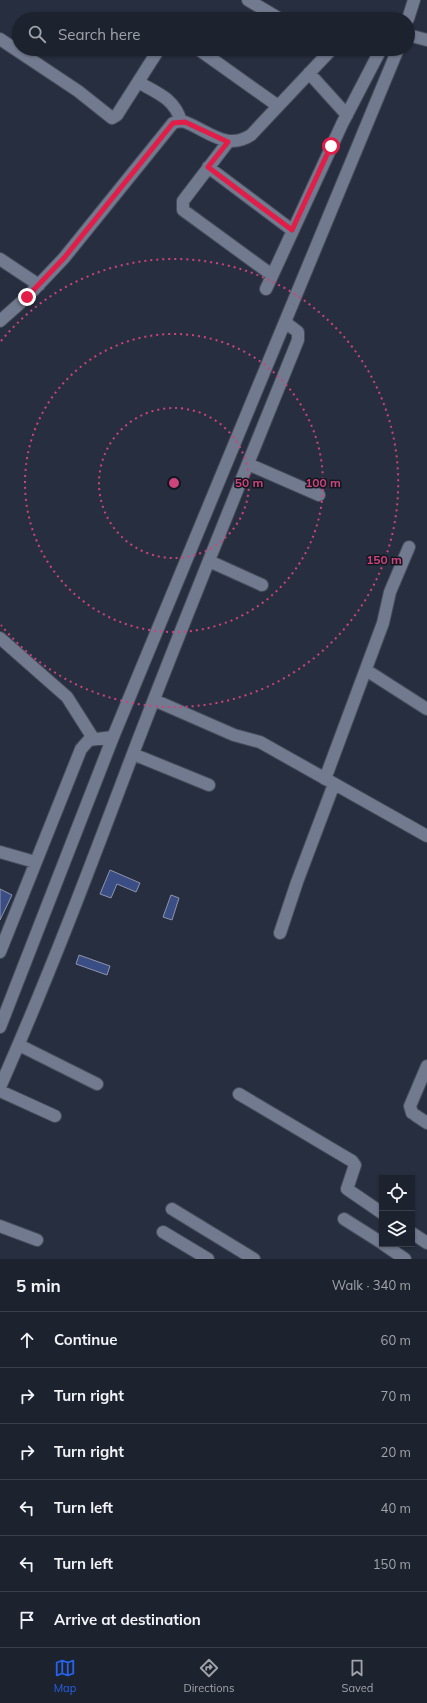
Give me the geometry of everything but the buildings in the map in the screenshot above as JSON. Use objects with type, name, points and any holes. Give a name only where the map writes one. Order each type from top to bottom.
[{"type":"street","points":[[248,0],[268,12]]},
{"type":"street","points":[[410,12],[414,0]]},
{"type":"street","points":[[415,37],[427,40]]},
{"type":"street","points":[[0,39],[12,47]]},
{"type":"street","points":[[26,56],[73,87],[111,117],[117,116],[155,56]]},
{"type":"street","points":[[208,56],[278,106]]},
{"type":"street","points":[[0,322],[39,285],[64,258],[173,123],[181,121],[228,142],[240,142],[251,135],[325,56]]},
{"type":"street","points":[[266,289],[292,230],[347,115],[377,56]]},
{"type":"street","points":[[0,1028],[113,737],[395,56]]},
{"type":"street","points":[[309,73],[347,115]]},
{"type":"street","points":[[138,82],[172,103],[178,112],[181,121]]},
{"type":"street","points":[[228,142],[184,201],[183,210],[272,275]]},
{"type":"street","points":[[208,167],[292,230]]},
{"type":"street","points":[[0,259],[39,285]]},
{"type":"street","points":[[0,1087],[74,912],[154,700],[299,336],[296,330],[285,322]]},
{"type":"street","points":[[248,464],[319,495]]},
{"type":"street","points":[[280,933],[366,670],[383,623],[390,592],[409,547]]},
{"type":"street","points":[[209,561],[262,585]]},
{"type":"street","points":[[0,638],[67,697],[93,738]]},
{"type":"street","points":[[366,670],[427,709]]},
{"type":"street","points":[[154,700],[234,735],[260,742],[427,836]]},
{"type":"street","points":[[0,952],[81,749],[86,742],[93,738],[113,737]]},
{"type":"street","points":[[133,754],[209,785]]},
{"type":"street","points":[[0,852],[35,862]]},
{"type":"street","points":[[19,1045],[98,1084]]},
{"type":"street","points":[[425,1072],[410,1106],[414,1114],[427,1123]]},
{"type":"street","points":[[0,1091],[55,1116]]},
{"type":"street","points":[[239,1094],[352,1161],[355,1165],[348,1189],[379,1211]]},
{"type":"street","points":[[172,1209],[254,1259]]},
{"type":"street","points":[[344,1219],[379,1242]]},
{"type":"street","points":[[0,1226],[37,1240]]},
{"type":"street","points":[[163,1232],[208,1259]]},
{"type":"street","points":[[415,1235],[427,1243]]},
{"type":"street","points":[[387,1247],[406,1259]]},
{"type":"route","points":[[27,297],[64,258],[173,123],[181,121],[191,124],[228,142],[208,167],[292,230],[331,146]]}]
